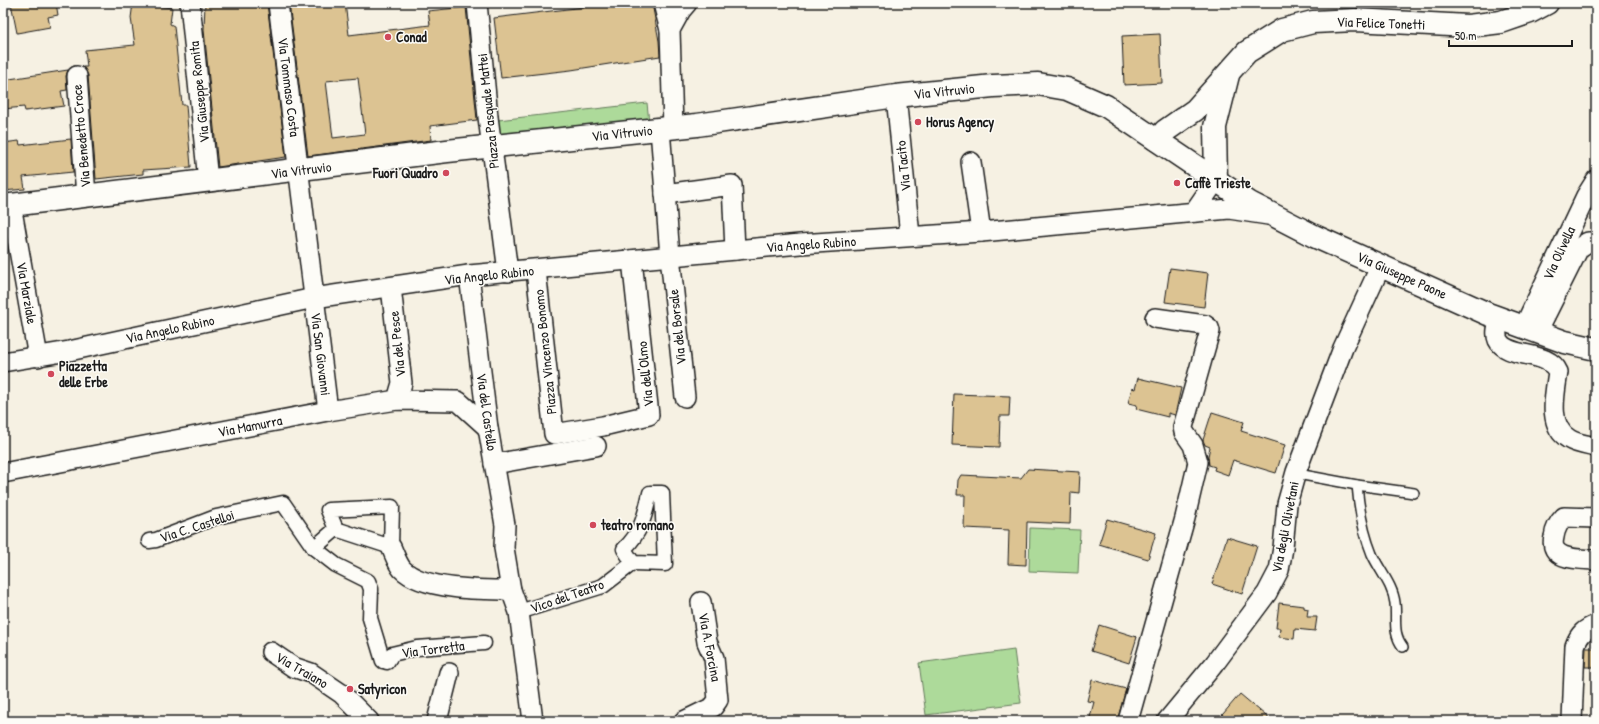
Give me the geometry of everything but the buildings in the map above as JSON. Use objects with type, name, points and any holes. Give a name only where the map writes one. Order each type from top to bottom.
[{"type":"street","name":"Via Giuseppe Romita","points":[[190,3],[208,181]]},
{"type":"street","name":"Via Tommaso Costa","points":[[278,3],[314,298]]},
{"type":"street","name":"Piazza Pasquale Mattei","points":[[477,3],[491,146],[508,272]]},
{"type":"street","points":[[663,3],[670,30],[665,194],[732,185],[735,250]]},
{"type":"street","points":[[670,30],[681,10],[687,3]]},
{"type":"street","name":"Via Felice Tonetti","points":[[1157,140],[1165,131],[1195,110],[1247,52],[1282,30],[1298,25],[1356,20],[1468,26],[1500,22],[1530,12],[1546,3]]},
{"type":"street","points":[[1194,212],[1216,180],[1215,127],[1229,72]]},
{"type":"street","name":"Via Benedetto Croce","points":[[77,76],[86,196]]},
{"type":"street","name":"Via Vitruvio","points":[[7,205],[491,146],[666,129],[896,96],[993,86],[1038,84],[1067,89],[1106,106],[1216,180]]},
{"type":"street","name":"Via Tacito","points":[[896,96],[910,236]]},
{"type":"street","points":[[971,162],[981,232]]},
{"type":"street","name":"Via Giuseppe Paone","points":[[1216,180],[1274,216],[1381,265],[1530,330],[1565,342],[1596,350]]},
{"type":"street","name":"Via Olivella","points":[[1530,330],[1586,196],[1596,180]]},
{"type":"street","name":"Via del Borsale","points":[[665,194],[685,397]]},
{"type":"street","name":"Via Marziale","points":[[7,205],[38,357]]},
{"type":"street","name":"Via Angelo Rubino","points":[[3,362],[38,357],[314,298],[468,275],[536,270],[735,250],[981,232],[1229,208],[1274,216]]},
{"type":"street","points":[[1530,330],[1579,248],[1588,242],[1596,242]]},
{"type":"street","name":"Via dell'Olmo","points":[[554,434],[603,426],[649,414],[632,260]]},
{"type":"street","name":"Via degli Olivetani","points":[[1166,721],[1215,663],[1267,593],[1279,570],[1283,548],[1287,504],[1296,472],[1343,348],[1381,265]]},
{"type":"street","name":"Piazza Vincenzo Bonomo","points":[[536,270],[554,434]]},
{"type":"street","name":"Via del Castello","points":[[468,275],[488,428],[505,525],[504,548],[511,590],[519,612],[532,721]]},
{"type":"street","name":"Via del Pesce","points":[[391,287],[402,382],[397,400]]},
{"type":"street","name":"Via San Giovanni","points":[[314,298],[328,411]]},
{"type":"street","points":[[1128,721],[1185,518],[1198,462],[1193,445],[1184,432],[1183,427],[1210,331],[1205,325],[1155,318]]},
{"type":"street","points":[[1500,318],[1497,335],[1501,345],[1511,350],[1547,361],[1556,367],[1558,372],[1554,413],[1558,428],[1568,438],[1596,447]]},
{"type":"street","name":"Via Mamurra","points":[[3,473],[328,411],[397,400],[458,401],[488,428]]},
{"type":"street","points":[[494,464],[596,446]]},
{"type":"street","points":[[650,493],[662,493],[665,564],[633,563],[624,549],[635,539],[645,519],[650,493]]},
{"type":"street","name":"Via C. Castelloi","points":[[149,541],[156,540],[216,517],[283,503],[314,548],[336,565],[368,581],[371,589],[370,618],[385,662]]},
{"type":"street","points":[[391,546],[336,529],[328,510],[392,507],[391,546],[402,568],[419,580],[471,590],[511,590]]},
{"type":"street","points":[[1596,518],[1564,517],[1557,526],[1553,542],[1555,549],[1562,556],[1570,559],[1596,560]]},
{"type":"street","points":[[314,548],[336,529]]},
{"type":"street","name":"Vico del Teatro","points":[[519,612],[603,586],[633,563]]},
{"type":"street","name":"Via A. Forcina","points":[[684,721],[713,707],[718,700],[714,658],[707,642],[701,602]]},
{"type":"street","points":[[1572,721],[1575,646],[1577,640],[1586,628],[1596,625]]},
{"type":"street","name":"Via Torretta","points":[[385,662],[392,654],[417,648],[484,643]]},
{"type":"street","name":"Via Traiano","points":[[271,652],[293,667],[311,673],[342,694],[369,721]]},
{"type":"street","points":[[437,721],[449,673]]},
{"type":"lane","points":[[1296,472],[1303,475],[1357,485],[1414,493]]},
{"type":"lane","points":[[1357,485],[1363,530],[1372,555],[1392,589],[1395,603],[1396,633],[1398,641],[1403,647]]},
{"type":"green space","points":[[647,103],[649,122],[500,139],[498,120]]},
{"type":"green space","points":[[1030,528],[1080,530],[1078,573],[1029,571]]},
{"type":"green space","points":[[1014,650],[1021,703],[926,715],[919,663]]},
{"type":"place","name":"Conad","points":[[388,37]]},
{"type":"place","name":"Horus Agency","points":[[918,122]]},
{"type":"place","name":"Fuori Quadro","points":[[446,173]]},
{"type":"place","name":"Caffè Trieste","points":[[1177,183]]},
{"type":"place","name":"Piazzetta delle Erbe","points":[[51,374]]},
{"type":"place","name":"teatro romano","points":[[593,525]]},
{"type":"place","name":"Satyricon","points":[[350,689]]}]
